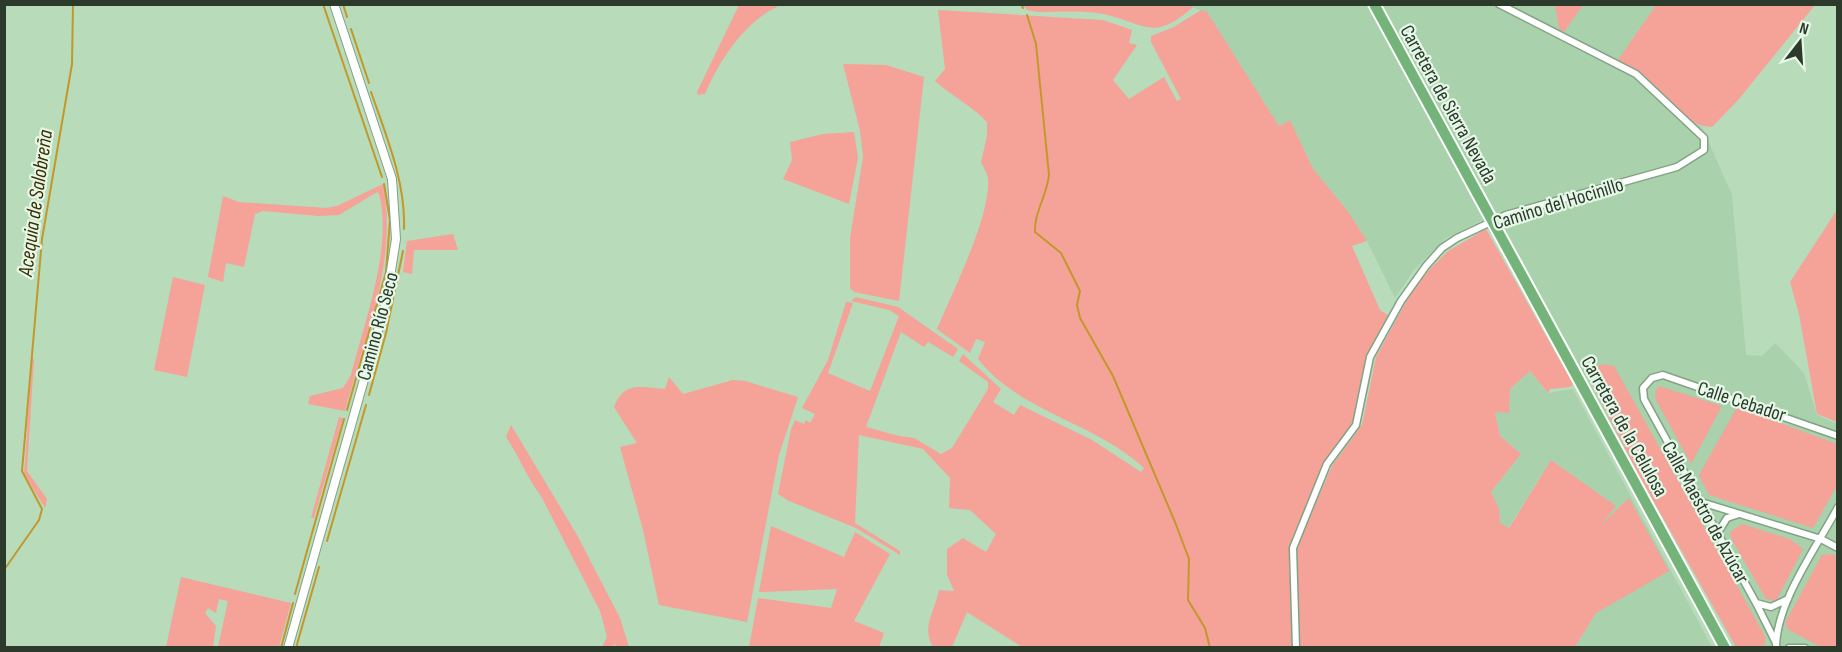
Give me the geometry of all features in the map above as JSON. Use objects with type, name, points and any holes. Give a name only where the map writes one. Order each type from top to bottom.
[{"type":"highway","name":"Carretera de Sierra Nevada","points":[[1374,4],[1492,221]]},
{"type":"highway","name":"Carretera de la Celulosa","points":[[1492,221],[1725,648]]},
{"type":"street","name":"Camino Río Seco","points":[[288,648],[386,302],[395,255],[396,217],[392,179],[334,4]]},
{"type":"street","name":"Camino del Hocinillo","points":[[1296,648],[1293,548],[1327,464],[1356,425],[1370,357],[1401,301],[1426,266],[1442,248],[1457,238],[1506,214],[1677,167],[1704,150],[1704,138],[1636,74],[1499,4]]},
{"type":"street","name":"Calle Cebador","points":[[1647,382],[1663,375],[1838,436]]},
{"type":"street","name":"Calle Maestro de Azúcar","points":[[1647,382],[1643,388],[1644,399],[1756,603],[1776,645]]},
{"type":"street","points":[[1701,502],[1821,539],[1838,548]]},
{"type":"street","points":[[1776,645],[1788,599],[1838,507]]},
{"type":"street","points":[[1718,534],[1727,518],[1740,513]]},
{"type":"street","points":[[1756,603],[1771,607],[1788,599]]},
{"type":"street","points":[[1789,648],[1805,648]]},
{"type":"shaded area","points":[[739,5],[781,5],[768,11],[745,31],[726,55],[705,94],[698,95],[697,92]]},
{"type":"shaded area","points":[[1023,5],[1187,5],[1193,7],[1168,25],[1149,27],[1103,14],[1038,12],[1027,10]]},
{"type":"shaded area","points":[[1187,5],[1656,5],[1619,60],[1640,73],[1680,112],[1702,127],[1732,195],[1746,355],[1762,356],[1775,343],[1804,373],[1817,415],[1837,424],[1837,647],[1736,647],[1579,369],[1482,220],[1446,238],[1414,270],[1395,298],[1367,241],[1347,210],[1313,169],[1290,120],[1279,126],[1207,13]]},
{"type":"shaded area","points":[[1555,5],[1583,5],[1564,32],[1559,29]]},
{"type":"shaded area","points":[[1656,5],[1815,5],[1739,99],[1712,127],[1692,121],[1683,115],[1640,73],[1618,60]]},
{"type":"shaded area","points":[[938,10],[1103,20],[1132,30],[1129,43],[1137,45],[1113,80],[1129,99],[1164,77],[1177,101],[1181,99],[1151,42],[1151,36],[1174,27],[1201,10],[1207,12],[1279,126],[1290,120],[1313,169],[1347,210],[1367,241],[1352,246],[1380,310],[1389,316],[1366,360],[1355,418],[1325,463],[1294,534],[1289,562],[1293,647],[1022,647],[967,612],[952,647],[933,647],[928,633],[939,590],[954,591],[947,575],[947,549],[963,538],[986,552],[996,534],[970,510],[949,508],[950,478],[923,449],[859,435],[855,523],[900,551],[900,555],[856,528],[789,501],[778,494],[791,429],[795,420],[804,424],[806,420],[810,423],[815,414],[802,408],[828,360],[846,302],[853,303],[828,373],[870,391],[899,316],[889,310],[851,301],[856,297],[898,307],[958,349],[953,357],[928,342],[924,347],[901,332],[866,427],[914,438],[941,454],[952,448],[988,389],[988,382],[959,361],[963,354],[1001,389],[993,402],[1014,415],[1020,405],[1092,440],[1141,472],[1144,468],[1125,452],[1036,405],[995,377],[978,359],[985,342],[976,339],[970,353],[937,329],[977,233],[987,195],[988,179],[981,162],[987,136],[987,122],[935,81],[945,69]]},
{"type":"shaded area","points":[[843,64],[886,65],[924,77],[899,301],[854,292],[850,288],[850,238],[863,157],[860,131]]},
{"type":"shaded area","points":[[854,132],[858,158],[849,204],[783,179],[792,160],[790,142],[823,134]]},
{"type":"shaded area","points":[[383,184],[386,242],[383,270],[370,327],[345,411],[308,404],[310,396],[343,388],[351,375],[380,261],[382,215],[379,194],[377,192],[339,215],[318,216],[263,211],[255,214],[244,267],[226,263],[223,282],[208,277],[223,196],[239,202],[326,208],[337,206]]},
{"type":"shaded area","points":[[1837,210],[1838,422],[1817,414],[1799,314],[1790,282]]},
{"type":"shaded area","points":[[1486,229],[1573,384],[1570,387],[1550,389],[1548,393],[1530,371],[1510,389],[1509,413],[1495,412],[1500,436],[1521,454],[1491,492],[1499,509],[1500,523],[1509,528],[1551,460],[1616,506],[1601,525],[1629,498],[1669,571],[1596,613],[1575,647],[1299,647],[1296,549],[1332,466],[1362,425],[1376,357],[1412,291],[1430,269],[1448,251]]},
{"type":"shaded area","points":[[453,234],[458,250],[414,250],[412,274],[403,272],[407,241]]},
{"type":"shaded area","points":[[173,277],[205,285],[187,377],[154,370]]},
{"type":"shaded area","points":[[32,359],[34,359],[27,471],[47,499],[45,508],[24,474]]},
{"type":"shaded area","points":[[1602,364],[1614,366],[1765,636],[1765,647],[1736,647],[1641,479],[1592,384],[1590,370]]},
{"type":"shaded area","points":[[1530,371],[1548,393],[1573,389],[1712,647],[1575,647],[1596,613],[1563,574],[1615,506],[1551,460],[1508,528],[1500,523],[1499,509],[1491,492],[1521,454],[1500,436],[1495,412],[1509,413],[1510,389]]},
{"type":"shaded area","points":[[669,377],[683,394],[733,380],[745,381],[798,397],[779,455],[747,622],[659,605],[643,530],[620,447],[637,443],[614,407],[628,389],[641,387],[665,389]]},
{"type":"shaded area","points":[[1659,386],[1722,406],[1691,464],[1656,400],[1655,392]]},
{"type":"shaded area","points":[[1737,407],[1837,444],[1837,486],[1813,528],[1709,495],[1699,475]]},
{"type":"shaded area","points":[[339,417],[343,418],[314,518],[311,518]]},
{"type":"shaded area","points":[[511,425],[577,535],[620,618],[629,647],[616,647],[615,644],[611,647],[602,647],[607,637],[600,611],[541,496],[506,437]]},
{"type":"shaded area","points":[[1742,524],[1790,539],[1803,549],[1776,601],[1766,599],[1732,540],[1730,532]]},
{"type":"shaded area","points":[[771,526],[844,557],[855,532],[890,554],[854,621],[884,633],[879,647],[749,647],[758,598],[831,608],[837,589],[759,592]]},
{"type":"shaded area","points":[[1832,554],[1837,557],[1837,647],[1821,647],[1787,629],[1786,621],[1822,555]]},
{"type":"shaded area","points":[[181,577],[291,603],[279,647],[218,647],[228,601],[219,599],[216,613],[208,608],[205,613],[216,626],[213,647],[166,647]]},
{"type":"waterway","name":"Acequia de Salobreña","points":[[4,570],[39,520],[42,509],[22,471],[42,239],[72,64],[73,4]]},
{"type":"waterway","points":[[323,4],[382,177]]},
{"type":"waterway","points":[[343,4],[347,17]]},
{"type":"waterway","points":[[1021,4],[1023,8]]},
{"type":"waterway","points":[[1027,15],[1036,44],[1049,175],[1036,218],[1035,232],[1061,253],[1080,291],[1077,305],[1080,318],[1113,376],[1189,559],[1188,600],[1205,628],[1210,648]]},
{"type":"waterway","points":[[351,29],[369,83]]},
{"type":"waterway","points":[[371,92],[389,142],[398,177],[402,194],[404,229]]},
{"type":"waterway","points":[[347,410],[386,272],[390,220],[384,184]]},
{"type":"waterway","points":[[369,395],[386,333],[403,251]]},
{"type":"waterway","points":[[327,541],[366,405]]},
{"type":"waterway","points":[[295,594],[344,419]]},
{"type":"waterway","points":[[296,648],[319,567]]},
{"type":"waterway","points":[[281,648],[293,603]]}]
